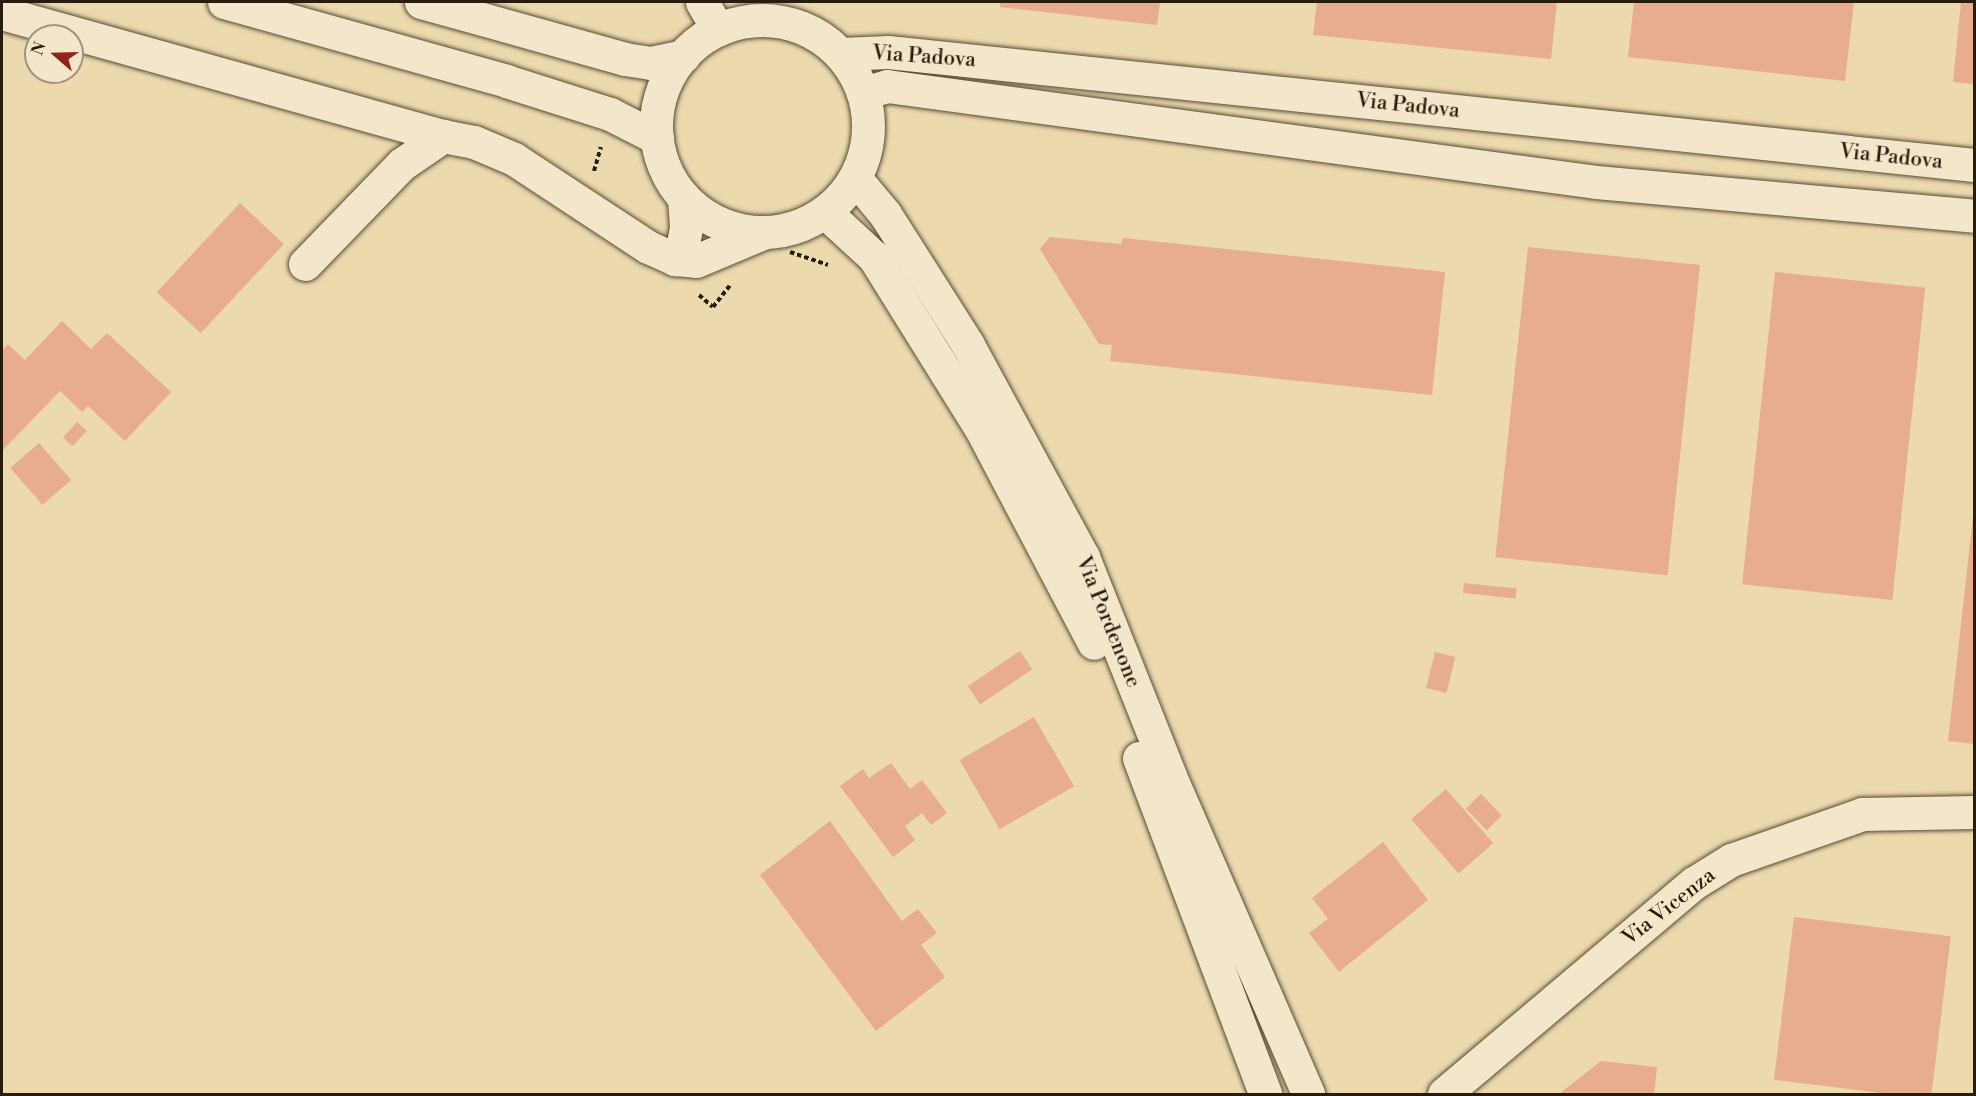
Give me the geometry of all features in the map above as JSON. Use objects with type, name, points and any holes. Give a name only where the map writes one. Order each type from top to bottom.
[{"type":"street","points":[[224,2],[506,81],[610,114],[657,138]]},
{"type":"street","points":[[421,2],[625,59],[651,63],[683,56]]},
{"type":"street","points":[[702,2],[718,30]]},
{"type":"street","points":[[2,13],[443,136],[474,142],[514,159],[664,258],[696,261],[774,243],[796,227],[825,212],[855,178],[866,151],[868,122],[863,93],[841,54],[818,35],[754,11],[718,30],[683,56],[666,81],[658,109],[657,138],[666,170],[684,198],[707,217],[774,243]]},
{"type":"street","name":"Via Padova","points":[[841,54],[888,52],[1974,165]]},
{"type":"street","name":"Via Padova","points":[[863,93],[886,86],[1001,99],[1275,141],[1596,182],[1974,216]]},
{"type":"street","points":[[1275,141],[1281,93]]},
{"type":"street","points":[[305,264],[402,164],[443,136]]},
{"type":"street","points":[[1895,209],[1898,158]]},
{"type":"street","name":"Via Pordenone","points":[[855,178],[885,214],[968,345],[1083,557],[1265,1095]]},
{"type":"street","points":[[675,259],[681,254],[686,228],[684,198]]},
{"type":"street","name":"Via Pordenone","points":[[825,212],[874,257],[980,427],[1083,615],[1308,1095]]},
{"type":"street","name":"Via Vicenza","points":[[1444,1095],[1694,883],[1731,860],[1862,814],[1974,812]]},
{"type":"path","points":[[774,243],[836,269]]},
{"type":"path","points":[[675,259],[701,299],[714,307],[732,282]]},
{"type":"building","points":[[1000,2],[1160,2],[1157,25],[1000,7]]},
{"type":"building","points":[[1317,2],[1557,2],[1551,59],[1313,35]]},
{"type":"building","points":[[1634,2],[1854,2],[1845,81],[1628,57]]},
{"type":"building","points":[[1961,2],[1974,2],[1974,84],[1953,82]]},
{"type":"building","points":[[240,203],[284,244],[201,333],[157,292]]},
{"type":"building","points":[[1050,237],[1121,244],[1123,238],[1445,272],[1432,395],[1110,361],[1112,345],[1099,344],[1040,249]]},
{"type":"building","points":[[1528,247],[1700,265],[1667,575],[1495,557]]},
{"type":"building","points":[[1775,272],[1925,288],[1892,600],[1742,584]]},
{"type":"building","points":[[62,321],[91,349],[107,333],[171,392],[125,441],[88,406],[82,412],[60,391],[3,450],[2,351],[8,344],[25,360]]},
{"type":"building","points":[[77,422],[87,431],[73,446],[63,438]]},
{"type":"building","points":[[39,443],[71,480],[42,505],[10,468]]},
{"type":"building","points":[[1974,516],[1974,744],[1948,741]]},
{"type":"building","points":[[1464,583],[1517,589],[1516,598],[1463,593]]},
{"type":"building","points":[[1020,651],[1032,669],[980,704],[968,686]]},
{"type":"building","points":[[1435,652],[1455,657],[1446,693],[1426,688]]},
{"type":"building","points":[[1034,717],[1074,786],[1000,829],[960,760]]},
{"type":"building","points":[[891,763],[910,789],[922,780],[947,813],[931,825],[922,813],[905,826],[915,840],[893,857],[840,786],[863,769],[869,778]]},
{"type":"building","points":[[1446,789],[1493,843],[1459,874],[1411,819]]},
{"type":"building","points":[[1481,794],[1502,816],[1487,830],[1466,809]]},
{"type":"building","points":[[830,821],[902,921],[918,909],[937,933],[921,945],[945,977],[876,1031],[760,875]]},
{"type":"building","points":[[1383,842],[1428,900],[1339,972],[1309,933],[1328,919],[1312,898]]},
{"type":"building","points":[[1794,917],[1951,936],[1931,1094],[1890,1094],[1774,1080]]},
{"type":"building","points":[[1601,1061],[1657,1067],[1654,1094],[1559,1094]]}]
